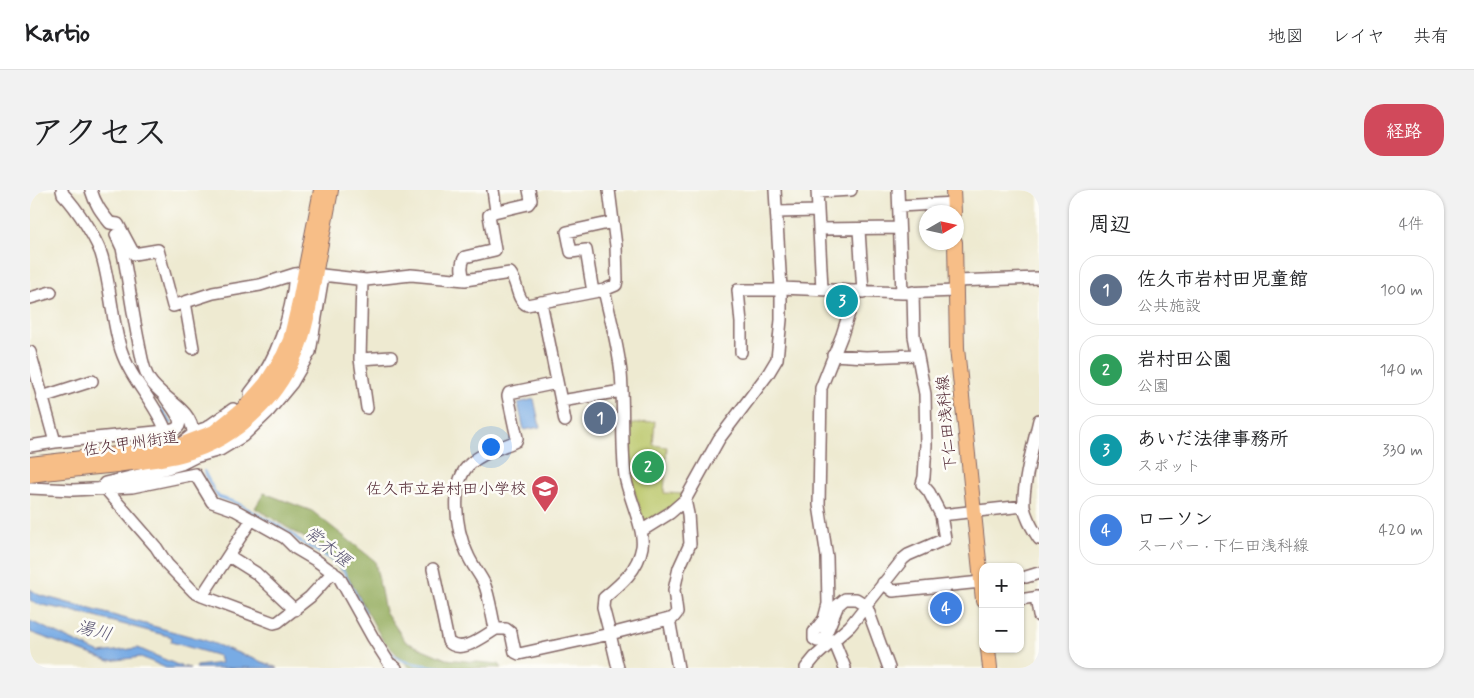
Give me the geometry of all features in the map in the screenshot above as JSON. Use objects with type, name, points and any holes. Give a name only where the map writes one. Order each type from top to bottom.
[{"type":"main road","name":"佐久甲州街道","points":[[30,475],[191,457],[222,439],[248,420],[263,406],[279,385],[301,341],[321,190]]},
{"type":"main road","name":"佐久甲州街道","points":[[30,464],[152,450],[173,439],[206,436],[244,408],[266,383],[290,340],[331,190]]},
{"type":"main road","name":"下仁田浅科線","points":[[955,250],[957,348],[979,564]]},
{"type":"main road","points":[[988,653],[990,668]]},
{"type":"street","points":[[62,190],[82,219],[101,254],[121,349],[138,384],[173,439]]},
{"type":"street","points":[[92,190],[96,204],[110,223],[122,248],[142,360],[150,380],[180,418],[180,424],[173,439]]},
{"type":"street","points":[[493,190],[496,211]]},
{"type":"street","points":[[465,280],[461,271],[464,256],[495,250],[489,216],[496,211],[528,204],[531,200],[529,190]]},
{"type":"street","points":[[110,223],[118,224],[134,254],[158,250],[173,306],[214,293],[309,274],[362,280],[411,275],[465,280],[510,273],[514,277],[523,304],[527,305],[599,291],[616,285],[616,246],[610,190]]},
{"type":"street","points":[[641,531],[670,514],[685,500],[718,439],[768,374],[776,359],[781,320],[781,288],[775,190]]},
{"type":"street","points":[[822,289],[817,191],[851,190]]},
{"type":"street","points":[[806,668],[815,657],[850,626],[882,583],[908,555],[945,539],[941,515],[929,492],[922,484],[926,445],[925,394],[916,355],[907,292],[899,228],[898,190]]},
{"type":"street","points":[[898,206],[954,202]]},
{"type":"street","points":[[777,212],[818,211]]},
{"type":"street","points":[[614,222],[567,232],[571,252],[586,250],[621,370],[625,474],[628,493],[641,531],[642,545],[636,564],[627,578],[604,598],[603,602],[618,668]]},
{"type":"street","points":[[819,229],[899,228]]},
{"type":"street","points":[[859,230],[859,292],[821,388],[819,505],[827,557],[828,604],[824,619],[814,632],[814,639],[820,641],[824,639],[841,601],[856,598],[866,605],[889,668]]},
{"type":"street","points":[[30,446],[55,442],[173,439],[193,434],[206,428],[232,410],[254,388],[272,356],[309,274]]},
{"type":"street","points":[[741,352],[738,290],[775,290],[781,288],[859,292],[907,292],[1039,278]]},
{"type":"street","points":[[362,280],[360,359],[366,408]]},
{"type":"street","points":[[30,298],[51,292]]},
{"type":"street","points":[[185,302],[194,348]]},
{"type":"street","points":[[541,302],[565,421]]},
{"type":"street","points":[[30,352],[55,442]]},
{"type":"street","points":[[833,355],[916,355]]},
{"type":"street","points":[[360,359],[391,357]]},
{"type":"street","points":[[42,397],[92,381]]},
{"type":"street","points":[[496,629],[484,584],[472,565],[462,540],[456,500],[458,486],[464,469],[470,463],[485,454],[516,442],[517,438],[508,396],[510,393],[557,383]]},
{"type":"street","points":[[561,401],[622,391]]},
{"type":"street","points":[[164,397],[173,401],[181,409],[194,432]]},
{"type":"street","points":[[1039,420],[1024,506],[1029,522],[1039,539]]},
{"type":"street","points":[[333,572],[295,610],[274,623],[194,592],[167,564],[159,551],[103,486],[105,483],[181,464],[191,457],[194,474],[212,502],[235,510],[286,538],[295,548],[333,572],[342,582],[389,663],[396,668]]},
{"type":"street","points":[[30,488],[73,490],[132,486],[194,474]]},
{"type":"street","points":[[433,570],[448,641],[456,647],[463,646],[496,629],[506,629],[511,633],[515,652],[519,654],[673,618],[677,613],[674,590],[679,568],[690,544],[685,500]]},
{"type":"street","points":[[941,515],[1024,506]]},
{"type":"street","points":[[202,596],[252,519]]},
{"type":"street","points":[[229,556],[256,573],[295,610]]},
{"type":"street","points":[[1026,577],[1039,573]]},
{"type":"street","points":[[882,583],[893,591],[979,582]]},
{"type":"street","points":[[1024,599],[1038,597],[1036,618]]},
{"type":"street","points":[[669,619],[678,668]]},
{"type":"street","points":[[834,641],[845,668]]},
{"type":"green space","points":[[655,421],[653,445],[667,447],[664,493],[687,494],[646,523],[630,477],[627,425]]},
{"type":"green space","points":[[264,493],[312,511],[375,561],[385,611],[406,642],[446,659],[499,664],[502,668],[410,668],[382,639],[349,578],[308,540],[255,508]]},
{"type":"water","points":[[534,399],[540,427],[524,430],[518,403]]},
{"type":"water","name":"湯川","points":[[30,589],[39,595],[204,640],[278,668],[196,668],[197,666],[221,663],[219,656],[171,642],[172,637],[72,611],[37,604],[30,600]]},
{"type":"water","name":"湯川","points":[[30,621],[100,653],[138,648],[180,666],[190,668],[166,668],[141,657],[109,661],[30,632]]},
{"type":"waterway","points":[[69,190],[74,198]]},
{"type":"waterway","points":[[160,408],[171,423]]},
{"type":"waterway","name":"常木堰","points":[[204,471],[219,497],[237,503],[261,516],[332,560],[343,570],[365,612]]},
{"type":"waterway","name":"常木堰","points":[[386,649],[406,662],[443,668]]},
{"type":"place","name":"あいだ法律事務所","points":[[842,301]]},
{"type":"place","name":"佐久市岩村田児童館","points":[[600,418]]},
{"type":"place","name":"岩村田公園","points":[[648,467]]},
{"type":"place","name":"佐久市立岩村田小学校","points":[[545,513]]},
{"type":"place","name":"ローソン","points":[[946,608]]}]
